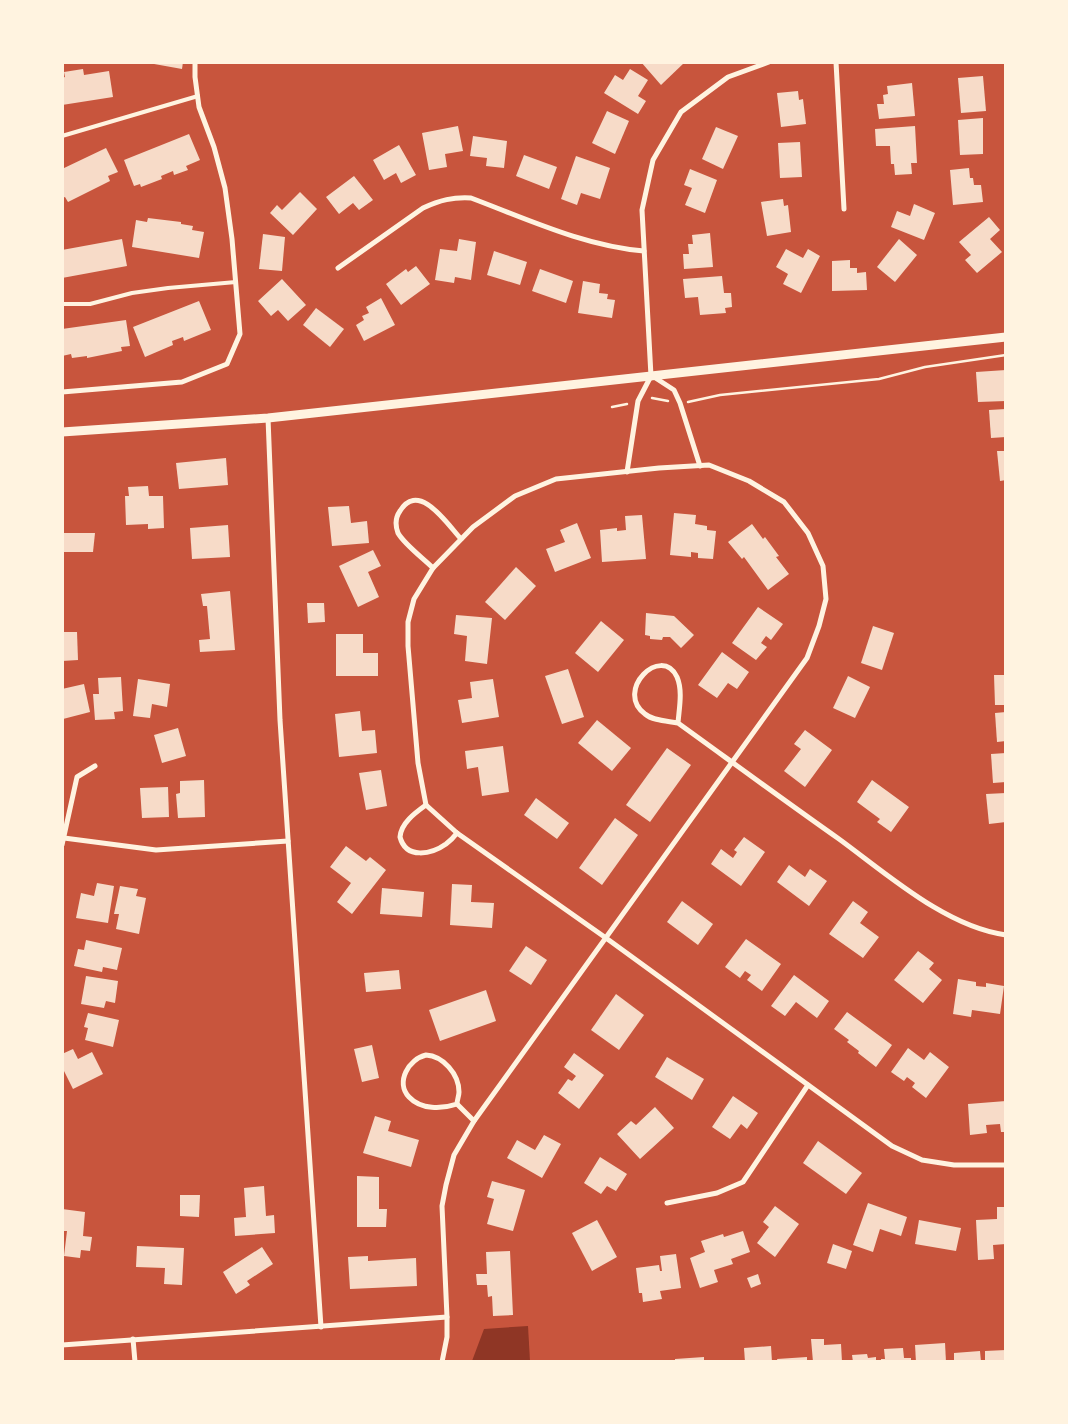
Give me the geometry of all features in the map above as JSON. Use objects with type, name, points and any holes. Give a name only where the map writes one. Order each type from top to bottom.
[{"type":"street","points":[[62,392],[182,382],[228,364],[240,334],[232,239],[224,188],[214,147],[199,107],[195,62]]},
{"type":"street","points":[[627,472],[638,402],[652,376],[642,210],[653,160],[681,112],[728,77],[769,62]]},
{"type":"street","points":[[836,62],[844,209]]},
{"type":"street","points":[[338,268],[424,208],[438,201],[454,198],[471,198],[596,244],[624,250],[644,251]]},
{"type":"street","points":[[62,432],[268,418],[1006,337]]},
{"type":"street","points":[[652,376],[674,390],[700,466]]},
{"type":"street","points":[[268,418],[280,720],[321,1327]]},
{"type":"street","points":[[442,1362],[447,1337],[447,1317],[442,1206],[454,1155],[474,1121],[606,938],[807,658],[820,626],[826,599],[823,566],[808,533],[784,502],[749,481],[709,466],[556,479],[515,496],[473,527],[434,568],[414,599],[408,622],[408,646],[418,763],[426,804],[457,833],[606,938],[892,1146],[922,1160],[954,1166],[1006,1165]]},
{"type":"street","points":[[434,568],[399,534],[396,526],[397,516],[401,508],[408,503],[426,502],[434,508],[460,539]]},
{"type":"street","points":[[678,724],[680,694],[677,678],[674,672],[663,667],[650,668],[638,680],[635,696],[640,710],[650,718],[678,724],[913,893],[955,920],[993,934],[1006,935]]},
{"type":"street","points":[[62,845],[77,777],[96,766]]},
{"type":"street","points":[[426,804],[403,827],[400,837],[405,847],[417,853],[427,853],[437,850],[448,843],[457,833]]},
{"type":"street","points":[[64,838],[156,850],[288,841]]},
{"type":"street","points":[[426,1055],[432,1055],[438,1057],[448,1066],[455,1077],[459,1090],[457,1104],[444,1108],[430,1107],[417,1102],[408,1095],[404,1084],[405,1074],[414,1060],[426,1055]]},
{"type":"street","points":[[667,1203],[717,1193],[743,1182],[808,1085]]},
{"type":"street","points":[[457,1104],[474,1121]]},
{"type":"street","points":[[62,1345],[447,1317]]},
{"type":"street","points":[[133,1339],[135,1362]]},
{"type":"lane","points":[[62,136],[198,96]]},
{"type":"lane","points":[[62,304],[90,304],[132,293],[236,282]]},
{"type":"path","points":[[612,407],[652,398],[680,403],[720,395],[879,379],[925,367],[1006,355]]},
{"type":"shaded area","points":[[528,1326],[530,1361],[472,1361],[484,1329]]},
{"type":"building","points":[[143,62],[183,62],[182,69]]},
{"type":"building","points":[[641,62],[685,62],[661,85]]},
{"type":"building","points":[[83,69],[84,75],[109,71],[113,97],[62,105],[62,78],[65,77],[64,72]]},
{"type":"building","points":[[630,69],[648,80],[638,96],[646,101],[638,114],[604,93],[615,75],[623,80]]},
{"type":"building","points":[[983,76],[986,111],[961,113],[958,78]]},
{"type":"building","points":[[912,83],[915,116],[879,119],[877,104],[884,104],[883,95],[888,94],[887,86]]},
{"type":"building","points":[[798,91],[799,100],[803,99],[806,124],[781,127],[777,93]]},
{"type":"building","points":[[607,111],[629,121],[615,154],[592,143]]},
{"type":"building","points":[[983,118],[983,154],[960,155],[958,120]]},
{"type":"building","points":[[458,126],[463,151],[445,154],[447,167],[429,170],[422,133]]},
{"type":"building","points":[[915,126],[917,163],[911,163],[912,174],[895,175],[894,164],[891,164],[890,146],[876,146],[875,129]]},
{"type":"building","points":[[716,127],[738,136],[723,169],[702,159]]},
{"type":"building","points":[[189,134],[200,160],[186,166],[188,170],[174,175],[173,171],[161,176],[162,179],[141,187],[140,184],[134,186],[124,160]]},
{"type":"building","points":[[473,136],[507,141],[504,168],[486,166],[487,158],[470,156]]},
{"type":"building","points":[[800,142],[802,177],[780,178],[778,143]]},
{"type":"building","points":[[399,145],[416,175],[401,183],[396,173],[384,180],[373,160]]},
{"type":"building","points":[[106,148],[118,172],[108,176],[110,181],[68,202],[65,197],[62,198],[62,169]]},
{"type":"building","points":[[524,155],[557,167],[549,189],[516,176]]},
{"type":"building","points":[[576,156],[610,168],[600,199],[581,193],[577,205],[561,199]]},
{"type":"building","points":[[969,168],[970,178],[973,178],[974,185],[981,185],[983,202],[953,205],[950,170]]},
{"type":"building","points":[[690,169],[717,180],[705,213],[685,205],[692,188],[684,185]]},
{"type":"building","points":[[354,176],[373,200],[359,210],[353,203],[339,214],[326,197]]},
{"type":"building","points":[[300,192],[317,209],[293,235],[270,213],[277,205],[282,210]]},
{"type":"building","points":[[783,199],[784,206],[788,205],[791,232],[767,236],[761,202]]},
{"type":"building","points":[[914,204],[935,213],[924,240],[891,227],[897,211],[910,216]]},
{"type":"building","points":[[989,217],[1000,230],[990,239],[1002,252],[977,273],[965,260],[971,255],[959,242]]},
{"type":"building","points":[[148,218],[181,222],[181,224],[193,226],[192,230],[204,232],[199,258],[132,247],[136,220],[147,222]]},
{"type":"building","points":[[710,233],[713,267],[684,269],[683,254],[689,254],[688,244],[693,244],[692,235]]},
{"type":"building","points":[[263,234],[285,237],[282,271],[259,269]]},
{"type":"building","points":[[122,239],[127,266],[62,278],[62,250]]},
{"type":"building","points":[[459,239],[476,242],[471,280],[455,277],[454,283],[435,280],[440,249],[457,251]]},
{"type":"building","points":[[899,239],[917,255],[895,282],[877,267]]},
{"type":"building","points":[[786,249],[803,258],[808,249],[820,256],[801,293],[783,284],[788,274],[776,267]]},
{"type":"building","points":[[494,251],[527,262],[520,285],[487,275]]},
{"type":"building","points":[[850,260],[850,268],[857,268],[857,273],[866,272],[867,290],[832,291],[832,261]]},
{"type":"building","points":[[416,266],[430,284],[401,305],[386,284],[406,269],[408,272]]},
{"type":"building","points":[[540,269],[573,281],[566,303],[532,291]]},
{"type":"building","points":[[722,276],[724,293],[731,293],[732,307],[725,308],[726,313],[700,315],[698,297],[685,298],[683,279]]},
{"type":"building","points":[[282,279],[306,305],[288,321],[278,310],[271,316],[258,301]]},
{"type":"building","points":[[583,281],[600,284],[599,293],[608,294],[607,299],[615,300],[612,318],[578,313]]},
{"type":"building","points":[[381,298],[395,325],[364,341],[356,325],[364,320],[362,316],[369,313],[366,307]]},
{"type":"building","points":[[199,301],[211,330],[184,341],[183,337],[172,341],[173,345],[145,357],[133,327]]},
{"type":"building","points":[[316,308],[344,329],[330,347],[303,325]]},
{"type":"building","points":[[126,320],[130,346],[121,347],[122,351],[87,358],[87,356],[72,358],[71,354],[62,356],[62,329]]},
{"type":"building","points":[[1006,370],[1006,401],[978,402],[976,372]]},
{"type":"building","points":[[1006,409],[1006,437],[991,438],[989,410]]},
{"type":"building","points":[[997,451],[1006,451],[1006,480],[1000,481]]},
{"type":"building","points":[[226,458],[228,485],[179,489],[176,463]]},
{"type":"building","points":[[148,486],[149,496],[163,496],[164,528],[148,529],[148,524],[126,525],[125,496],[129,496],[128,487]]},
{"type":"building","points":[[349,506],[351,523],[367,521],[369,543],[332,546],[328,507]]},
{"type":"building","points":[[674,513],[696,515],[695,524],[707,526],[707,530],[716,531],[713,559],[698,558],[698,553],[691,552],[691,557],[670,555]]},
{"type":"building","points":[[642,515],[646,559],[602,562],[600,530],[617,528],[617,531],[626,530],[625,516]]},
{"type":"building","points":[[577,523],[591,558],[555,572],[546,549],[565,542],[560,530]]},
{"type":"building","points":[[752,524],[763,539],[765,537],[779,556],[776,557],[789,574],[768,590],[744,557],[742,559],[728,542]]},
{"type":"building","points":[[228,525],[230,557],[192,559],[190,528]]},
{"type":"building","points":[[62,533],[95,533],[93,552],[62,552]]},
{"type":"building","points":[[373,550],[381,566],[368,572],[379,597],[358,607],[339,566]]},
{"type":"building","points":[[516,567],[536,586],[505,620],[485,602]]},
{"type":"building","points":[[230,591],[235,650],[200,652],[199,640],[210,639],[207,606],[203,606],[201,594]]},
{"type":"building","points":[[307,603],[324,603],[325,622],[308,623]]},
{"type":"building","points":[[758,607],[783,624],[771,640],[766,636],[761,643],[767,647],[756,660],[732,643]]},
{"type":"building","points":[[646,613],[674,616],[694,635],[681,648],[670,637],[663,637],[662,640],[650,639],[650,636],[645,635]]},
{"type":"building","points":[[456,615],[492,618],[487,664],[465,661],[467,636],[454,634]]},
{"type":"building","points":[[601,621],[624,640],[598,672],[575,653]]},
{"type":"building","points":[[873,626],[894,633],[882,670],[861,663]]},
{"type":"building","points":[[62,632],[77,632],[78,660],[62,661]]},
{"type":"building","points":[[336,634],[363,634],[363,653],[378,653],[378,676],[336,676]]},
{"type":"building","points":[[722,652],[749,672],[737,689],[728,683],[717,698],[698,685]]},
{"type":"building","points":[[568,669],[584,717],[562,724],[545,676]]},
{"type":"building","points":[[994,675],[1006,675],[1006,705],[995,705]]},
{"type":"building","points":[[848,676],[870,687],[855,718],[833,708]]},
{"type":"building","points":[[121,677],[123,711],[114,712],[115,719],[95,720],[93,694],[99,694],[98,678]]},
{"type":"building","points":[[138,679],[170,684],[167,707],[152,704],[150,718],[133,716]]},
{"type":"building","points":[[493,679],[499,717],[462,723],[458,700],[472,698],[470,682]]},
{"type":"building","points":[[84,684],[90,712],[63,719],[62,689]]},
{"type":"building","points":[[360,711],[362,731],[375,730],[377,753],[339,757],[335,714]]},
{"type":"building","points":[[1006,712],[1006,741],[997,742],[995,713]]},
{"type":"building","points":[[597,720],[631,748],[612,771],[578,743]]},
{"type":"building","points":[[178,728],[186,756],[162,763],[154,735]]},
{"type":"building","points":[[805,730],[832,750],[805,787],[784,771],[801,749],[794,744]]},
{"type":"building","points":[[503,746],[509,792],[482,796],[478,767],[467,769],[465,751]]},
{"type":"building","points":[[667,748],[691,765],[650,822],[626,805]]},
{"type":"building","points":[[1006,753],[1006,782],[993,783],[991,754]]},
{"type":"building","points":[[381,770],[387,806],[366,810],[359,773]]},
{"type":"building","points":[[204,780],[205,817],[178,818],[176,794],[180,793],[180,781]]},
{"type":"building","points":[[872,780],[909,807],[891,832],[877,822],[880,819],[857,802]]},
{"type":"building","points":[[168,787],[169,817],[142,818],[140,788]]},
{"type":"building","points":[[1006,793],[1006,822],[989,824],[986,794]]},
{"type":"building","points":[[536,798],[569,823],[557,839],[524,815]]},
{"type":"building","points":[[615,818],[638,835],[602,885],[579,868]]},
{"type":"building","points":[[744,837],[765,852],[741,886],[711,864],[721,849],[733,858],[737,852],[734,850]]},
{"type":"building","points":[[346,846],[366,861],[370,857],[386,870],[352,914],[337,902],[351,883],[330,867]]},
{"type":"building","points":[[789,865],[805,877],[810,869],[827,881],[809,906],[777,882]]},
{"type":"building","points":[[97,883],[114,886],[108,923],[76,918],[81,893],[94,896]]},
{"type":"building","points":[[452,884],[472,885],[471,902],[494,903],[492,928],[450,925]]},
{"type":"building","points":[[120,886],[138,889],[136,896],[146,898],[139,934],[116,929],[119,914],[114,914]]},
{"type":"building","points":[[382,888],[424,892],[422,917],[380,914]]},
{"type":"building","points":[[682,901],[713,924],[698,945],[667,922]]},
{"type":"building","points":[[853,901],[868,912],[860,923],[879,937],[863,958],[829,934]]},
{"type":"building","points":[[746,939],[781,964],[762,991],[747,980],[751,975],[745,971],[740,978],[725,967]]},
{"type":"building","points":[[86,940],[122,948],[117,970],[103,967],[102,972],[74,966],[78,949],[84,950]]},
{"type":"building","points":[[526,946],[547,960],[531,985],[509,971]]},
{"type":"building","points":[[918,951],[934,963],[929,969],[942,980],[923,1003],[894,980]]},
{"type":"building","points":[[399,970],[401,989],[366,992],[364,973]]},
{"type":"building","points":[[794,975],[829,1001],[817,1018],[796,1002],[785,1016],[771,1006]]},
{"type":"building","points":[[86,976],[118,981],[115,1003],[106,1001],[104,1008],[81,1004]]},
{"type":"building","points":[[958,979],[976,982],[976,986],[986,987],[986,983],[1004,986],[1000,1014],[972,1010],[971,1017],[953,1014]]},
{"type":"building","points":[[486,990],[496,1021],[440,1041],[429,1010]]},
{"type":"building","points":[[616,994],[644,1015],[619,1050],[591,1030]]},
{"type":"building","points":[[847,1012],[892,1045],[876,1067],[847,1042],[849,1040],[834,1029]]},
{"type":"building","points":[[88,1013],[119,1020],[113,1047],[85,1040],[88,1028],[84,1027]]},
{"type":"building","points":[[372,1045],[379,1078],[362,1082],[354,1049]]},
{"type":"building","points":[[908,1048],[924,1060],[930,1052],[949,1067],[926,1098],[912,1087],[915,1083],[907,1077],[904,1081],[891,1072]]},
{"type":"building","points":[[73,1049],[78,1059],[92,1052],[103,1074],[73,1089],[62,1067],[62,1054]]},
{"type":"building","points":[[574,1053],[604,1075],[579,1109],[558,1093],[568,1079],[572,1081],[576,1076],[564,1067]]},
{"type":"building","points":[[667,1057],[704,1079],[692,1100],[655,1077]]},
{"type":"building","points":[[733,1096],[758,1113],[747,1129],[741,1124],[730,1139],[712,1127]]},
{"type":"building","points":[[1006,1101],[1006,1132],[1001,1132],[1000,1124],[986,1125],[987,1133],[970,1135],[968,1104]]},
{"type":"building","points":[[655,1107],[674,1128],[640,1159],[617,1134],[631,1121],[636,1125]]},
{"type":"building","points":[[375,1116],[391,1121],[388,1131],[419,1140],[411,1167],[363,1153]]},
{"type":"building","points":[[544,1135],[561,1144],[542,1178],[507,1158],[517,1140],[535,1150]]},
{"type":"building","points":[[818,1141],[862,1173],[846,1194],[803,1163]]},
{"type":"building","points":[[600,1157],[627,1174],[616,1191],[607,1186],[601,1194],[584,1183]]},
{"type":"building","points":[[357,1176],[379,1177],[379,1209],[387,1209],[386,1227],[357,1227]]},
{"type":"building","points":[[492,1181],[525,1190],[513,1231],[487,1224],[494,1199],[487,1197]]},
{"type":"building","points":[[264,1186],[266,1216],[274,1215],[275,1233],[235,1236],[234,1218],[246,1217],[244,1188]]},
{"type":"building","points":[[180,1195],[200,1195],[199,1217],[180,1216]]},
{"type":"building","points":[[868,1203],[907,1217],[901,1236],[880,1229],[873,1252],[853,1245]]},
{"type":"building","points":[[775,1206],[799,1224],[775,1257],[757,1243],[769,1227],[763,1222]]},
{"type":"building","points":[[997,1207],[1006,1207],[1006,1244],[993,1245],[994,1259],[978,1260],[976,1220],[997,1219]]},
{"type":"building","points":[[62,1209],[85,1212],[83,1236],[92,1237],[90,1251],[81,1250],[80,1258],[64,1256],[67,1231],[62,1231]]},
{"type":"building","points":[[597,1220],[617,1257],[592,1271],[572,1233]]},
{"type":"building","points":[[919,1220],[961,1228],[956,1251],[915,1244]]},
{"type":"building","points":[[743,1231],[750,1252],[731,1259],[733,1264],[714,1270],[718,1282],[700,1288],[690,1258],[705,1252],[701,1241],[723,1234],[724,1237]]},
{"type":"building","points":[[833,1244],[852,1251],[846,1269],[827,1263]]},
{"type":"building","points":[[137,1246],[184,1248],[182,1285],[164,1284],[165,1268],[136,1267]]},
{"type":"building","points":[[262,1247],[273,1264],[247,1281],[250,1285],[236,1294],[223,1272]]},
{"type":"building","points":[[510,1251],[513,1315],[493,1316],[492,1296],[488,1297],[487,1285],[477,1285],[476,1274],[487,1274],[486,1252]]},
{"type":"building","points":[[676,1254],[681,1288],[660,1291],[662,1299],[643,1302],[642,1293],[639,1293],[636,1268],[659,1265],[660,1271],[662,1271],[660,1256]]},
{"type":"building","points":[[368,1256],[368,1261],[416,1258],[417,1286],[350,1289],[348,1257]]},
{"type":"building","points":[[758,1274],[761,1284],[751,1288],[747,1278]]},
{"type":"building","points":[[811,1339],[824,1339],[824,1345],[841,1344],[842,1362],[813,1362]]},
{"type":"building","points":[[945,1343],[946,1362],[916,1362],[915,1345]]},
{"type":"building","points":[[771,1346],[772,1362],[745,1362],[744,1348]]},
{"type":"building","points":[[903,1348],[904,1358],[911,1358],[911,1362],[881,1362],[881,1359],[885,1359],[884,1349]]},
{"type":"building","points":[[1006,1350],[1006,1362],[985,1362],[985,1351]]},
{"type":"building","points":[[980,1351],[981,1362],[954,1362],[954,1353]]},
{"type":"building","points":[[867,1354],[868,1358],[876,1357],[876,1362],[853,1362],[852,1355]]},
{"type":"building","points":[[704,1357],[704,1362],[675,1362],[675,1359]]},
{"type":"building","points":[[807,1357],[807,1362],[778,1362],[777,1359]]}]
